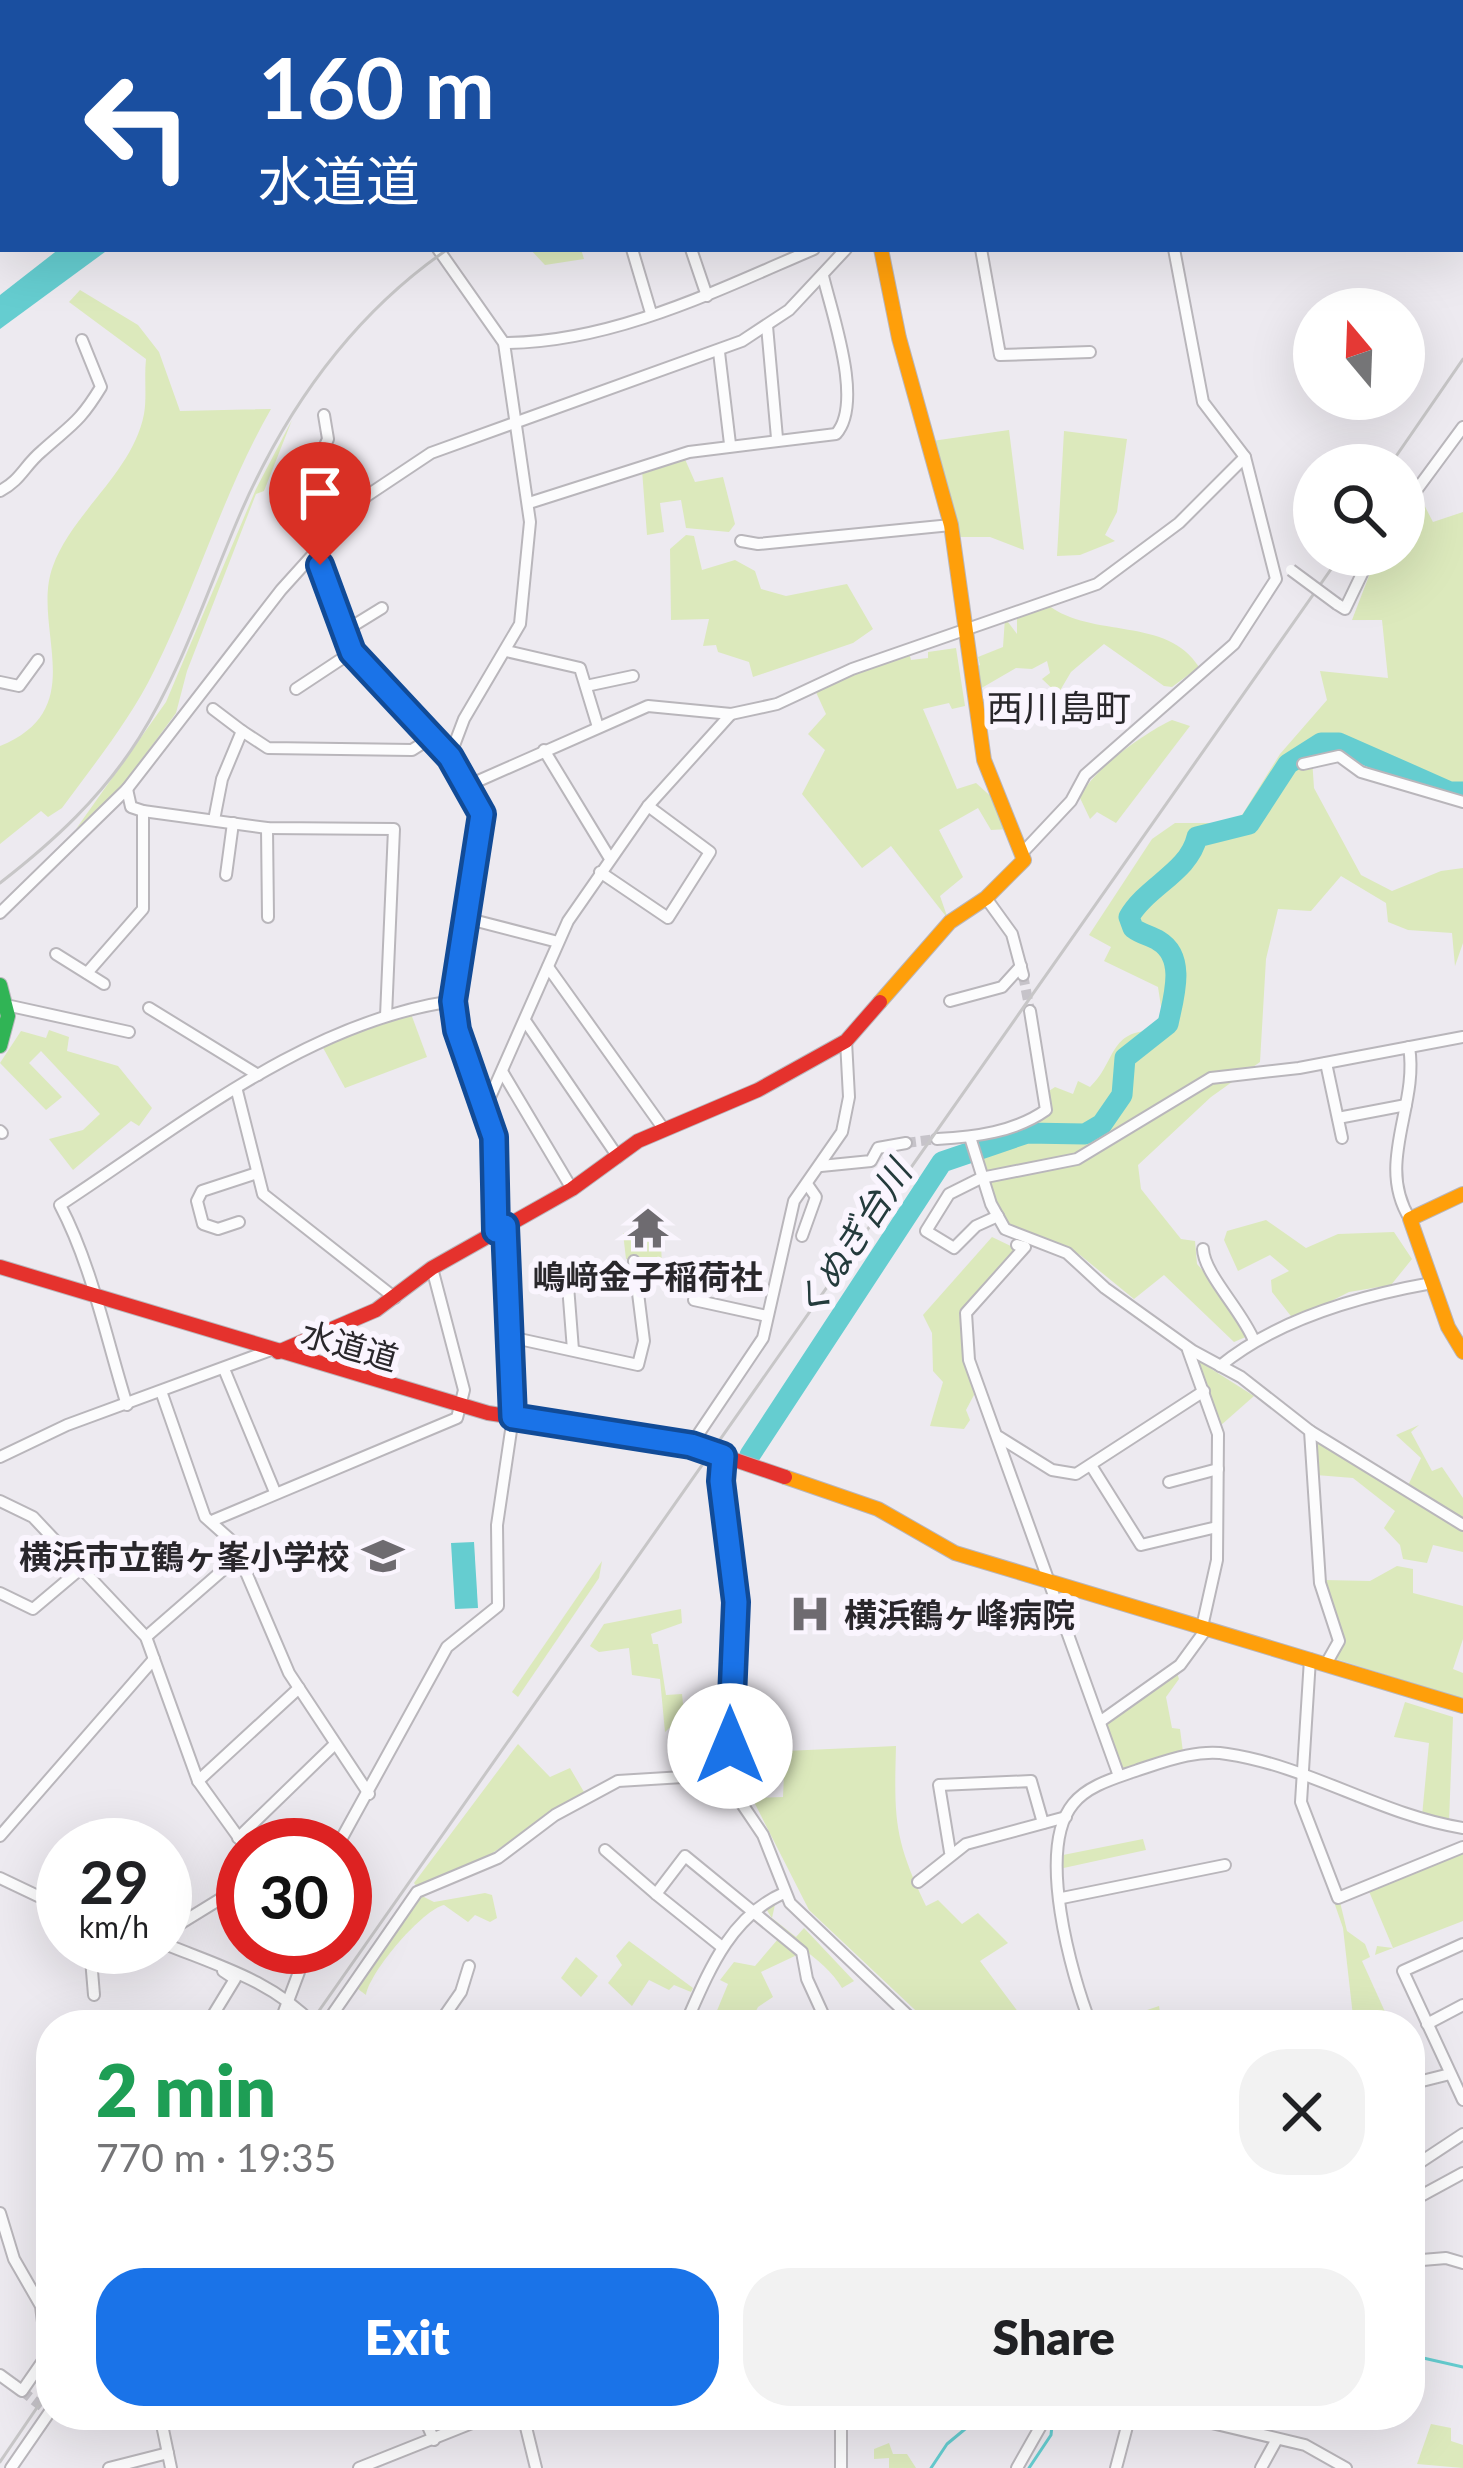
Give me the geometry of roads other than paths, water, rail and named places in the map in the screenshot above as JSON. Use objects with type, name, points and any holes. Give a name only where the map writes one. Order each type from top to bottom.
[{"type":"street","points":[[440,252],[504,343],[529,502],[524,610],[506,651],[464,719],[450,757]]},
{"type":"street","points":[[633,252],[651,314]]},
{"type":"street","points":[[693,252],[707,296]]},
{"type":"street","points":[[504,343],[588,332],[651,314],[707,296],[807,252]]},
{"type":"street","points":[[0,913],[127,789],[204,703],[318,546],[394,475],[431,453],[718,352],[767,326],[843,252]]},
{"type":"street","points":[[0,1456],[274,1351],[395,1298],[432,1268],[572,1189],[663,1128],[758,1090],[846,1041],[950,922],[986,898],[1024,860],[983,760],[951,525],[899,338],[882,252]]},
{"type":"street","points":[[982,252],[1000,355],[1090,352]]},
{"type":"street","points":[[1024,851],[1070,801],[1084,775],[1166,698],[1234,644],[1276,579],[1276,563],[1245,457],[1203,402],[1175,252]]},
{"type":"street","points":[[529,502],[630,468],[730,444],[836,434],[844,422],[846,376],[823,276]]},
{"type":"street","points":[[767,326],[777,438]]},
{"type":"street","points":[[0,491],[23,478],[42,450],[77,426],[101,386],[82,340]]},
{"type":"street","points":[[718,352],[730,444]]},
{"type":"street","points":[[324,415],[328,439],[309,480],[318,546],[344,632],[352,652],[450,757],[470,785],[483,827],[453,1001],[457,1030],[487,1104],[498,1172],[513,1417],[497,1525],[499,1606],[447,1647],[354,1818]]},
{"type":"street","points":[[1425,479],[1463,427]]},
{"type":"street","points":[[470,785],[648,706],[731,715],[777,704],[852,669],[1097,584],[1180,523],[1245,457]]},
{"type":"street","points":[[741,541],[758,544],[951,525]]},
{"type":"street","points":[[1276,563],[1293,571]]},
{"type":"street","points":[[1299,576],[1345,609],[1360,576]]},
{"type":"street","points":[[344,632],[382,608]]},
{"type":"street","points":[[506,651],[580,668],[598,727]]},
{"type":"street","points":[[296,689],[352,652]]},
{"type":"street","points":[[0,682],[20,686],[38,660]]},
{"type":"street","points":[[586,686],[632,676]]},
{"type":"street","points":[[204,703],[268,748],[412,750],[431,738]]},
{"type":"street","points":[[487,1104],[557,943],[609,857],[648,806],[731,715]]},
{"type":"street","points":[[214,820],[222,778],[242,731]]},
{"type":"street","points":[[544,750],[609,857]]},
{"type":"street","points":[[1303,764],[1339,755],[1361,772],[1463,802]]},
{"type":"street","points":[[127,789],[130,807],[143,811],[267,828],[394,829],[386,1016]]},
{"type":"street","points":[[600,872],[668,918],[710,852],[648,806]]},
{"type":"street","points":[[87,973],[143,909],[143,811]]},
{"type":"street","points":[[226,875],[233,823]]},
{"type":"street","points":[[267,828],[268,917]]},
{"type":"street","points":[[950,1001],[1002,987],[1022,970],[1012,934],[986,898]]},
{"type":"street","points":[[470,919],[557,943]]},
{"type":"street","points":[[56,954],[104,984]]},
{"type":"street","points":[[548,968],[663,1128]]},
{"type":"street","points":[[0,986],[7,1005],[0,1046]]},
{"type":"street","points":[[127,1405],[83,1250],[59,1205],[258,1075],[386,1016],[453,1001]]},
{"type":"street","points":[[7,1005],[129,1031]]},
{"type":"street","points":[[149,1008],[258,1075]]},
{"type":"street","points":[[937,1139],[972,1147],[1046,1110],[1030,1011]]},
{"type":"street","points":[[526,1022],[617,1157]]},
{"type":"street","points":[[998,1216],[976,1226],[954,1249],[926,1231],[949,1194],[981,1178],[1077,1159],[1211,1078],[1326,1063],[1463,1037]]},
{"type":"street","points":[[691,1445],[763,1338],[786,1228],[847,1114],[846,1041]]},
{"type":"street","points":[[1409,1047],[1412,1067],[1394,1182],[1463,1352]]},
{"type":"street","points":[[1326,1063],[1342,1138]]},
{"type":"street","points":[[503,1072],[572,1189]]},
{"type":"street","points":[[237,1091],[254,1174],[263,1194],[395,1298]]},
{"type":"street","points":[[1338,1118],[1406,1105]]},
{"type":"street","points":[[820,1166],[871,1161],[878,1148],[905,1143]]},
{"type":"street","points":[[972,1147],[1009,1238],[1025,1247],[966,1313],[969,1360],[1053,1582],[1119,1776]]},
{"type":"street","points":[[239,1222],[218,1229],[203,1224],[197,1201],[202,1191],[254,1174]]},
{"type":"street","points":[[802,1236],[816,1197],[807,1184]]},
{"type":"street","points":[[1410,1219],[1463,1195]]},
{"type":"street","points":[[1009,1238],[1067,1253],[1187,1347],[1463,1526]]},
{"type":"street","points":[[1203,1250],[1204,1262],[1240,1308],[1254,1341]]},
{"type":"street","points":[[510,1337],[638,1365],[644,1341],[634,1261]]},
{"type":"street","name":"水道道","points":[[0,1267],[462,1406],[691,1445],[878,1509],[940,1548],[1463,1706]]},
{"type":"street","points":[[214,1520],[457,1418],[464,1390],[432,1268]]},
{"type":"street","points":[[700,1272],[694,1300],[767,1316]]},
{"type":"street","points":[[567,1273],[573,1351]]},
{"type":"street","points":[[1220,1366],[1254,1341],[1270,1339],[1356,1296],[1432,1283]]},
{"type":"street","points":[[1101,1721],[1180,1665],[1204,1628],[1217,1560],[1218,1434],[1187,1347]]},
{"type":"street","points":[[224,1369],[275,1492]]},
{"type":"street","points":[[999,1437],[1052,1470],[1076,1474],[1204,1391]]},
{"type":"street","points":[[162,1394],[205,1517],[214,1520],[239,1556],[299,1688],[369,1794]]},
{"type":"street","points":[[1310,1431],[1320,1583],[1339,1641],[1318,1661],[1305,1774],[1305,1819],[1338,1898],[1463,1846]]},
{"type":"street","points":[[723,1456],[721,1481],[736,1602],[730,1654],[732,1774],[738,1798],[764,1834],[784,1893],[801,1917],[902,2010]]},
{"type":"street","points":[[1092,1466],[1141,1545],[1217,1527]]},
{"type":"street","points":[[1169,1482],[1218,1469]]},
{"type":"street","points":[[0,1501],[33,1517],[146,1637],[198,1781],[224,1818]]},
{"type":"street","points":[[146,1637],[239,1556]]},
{"type":"street","points":[[0,1593],[33,1609],[84,1566]]},
{"type":"street","points":[[0,1836],[154,1658]]},
{"type":"street","points":[[198,1781],[299,1688]]},
{"type":"street","points":[[264,1818],[335,1744]]},
{"type":"street","points":[[1086,2010],[1070,1955],[1054,1861],[1066,1816],[1085,1793],[1119,1776],[1173,1759],[1226,1753],[1305,1774],[1391,1809],[1463,1828]]},
{"type":"street","points":[[336,2010],[417,1892],[498,1858],[555,1815],[618,1781],[732,1774]]},
{"type":"street","points":[[950,1852],[939,1785],[1031,1781],[1043,1823]]},
{"type":"street","points":[[917,1882],[950,1852],[1066,1816]]},
{"type":"street","points":[[604,1850],[722,1947]]},
{"type":"street","points":[[656,1894],[685,1856],[802,1952],[807,1979],[821,2010]]},
{"type":"street","points":[[1062,1898],[1225,1865]]},
{"type":"street","points":[[0,1878],[36,1895]]},
{"type":"street","points":[[692,2010],[722,1947],[755,1910],[784,1893]]},
{"type":"street","points":[[1421,2010],[1403,1972],[1463,1944]]},
{"type":"street","points":[[192,1956],[236,1979],[216,2010]]},
{"type":"street","points":[[215,1966],[240,1972],[300,2010]]},
{"type":"street","points":[[448,2010],[461,1992],[469,1966]]},
{"type":"street","points":[[92,1974],[94,1995]]},
{"type":"street","points":[[287,2010],[299,1974]]},
{"type":"street","points":[[1427,2024],[1463,2005]]},
{"type":"street","points":[[1425,2020],[1463,2100]]},
{"type":"street","points":[[1425,2080],[1450,2074]]},
{"type":"street","points":[[1425,2159],[1463,2134]]},
{"type":"street","points":[[1425,2194],[1463,2173]]},
{"type":"street","points":[[0,2213],[14,2258],[36,2297]]},
{"type":"street","points":[[1425,2257],[1463,2264]]},
{"type":"street","points":[[0,2375],[22,2391],[36,2371]]},
{"type":"street","points":[[15,2465],[38,2430]]},
{"type":"street","points":[[163,2430],[171,2468]]},
{"type":"street","points":[[430,2430],[434,2440]]},
{"type":"street","points":[[359,2468],[457,2430]]},
{"type":"street","points":[[527,2430],[536,2468]]},
{"type":"street","points":[[841,2430],[841,2468]]},
{"type":"street","points":[[1017,2468],[1039,2430]]},
{"type":"street","points":[[1116,2468],[1126,2430]]},
{"type":"street","points":[[1253,2430],[1305,2445],[1346,2468]]},
{"type":"street","points":[[1261,2468],[1277,2439]]},
{"type":"street","points":[[109,2468],[168,2453]]},
{"type":"water","points":[[55,252],[105,252],[0,329],[0,295]]},
{"type":"water","points":[[474,1542],[478,1608],[455,1609],[451,1543]]},
{"type":"waterway","name":"くぬぎ台川","points":[[750,1455],[942,1162],[1027,1133],[1085,1134],[1102,1124],[1122,1095],[1125,1058],[1168,1024],[1175,991],[1175,968],[1168,948],[1133,928],[1129,917],[1186,860],[1197,837],[1249,824],[1288,764],[1321,743],[1339,743],[1450,792],[1463,792]]},
{"type":"waterway","points":[[1425,2358],[1463,2367]]},
{"type":"waterway","points":[[931,2468],[947,2444],[964,2430]]},
{"type":"waterway","points":[[1029,2468],[1052,2430]]},
{"type":"tunnel","points":[[1023,975],[1030,1011]]},
{"type":"tunnel","points":[[906,1143],[937,1139]]},
{"type":"tunnel","points":[[22,2391],[36,2402]]},
{"type":"railway","points":[[0,883],[76,817],[139,738],[182,656],[259,473],[301,400],[352,334],[444,252]]},
{"type":"railway","points":[[1404,444],[1463,359]]},
{"type":"railway","points":[[320,2010],[1326,576]]},
{"type":"railway","points":[[0,2462],[36,2409]]},
{"type":"place","name":"嶋﨑金子稲荷社","points":[[648,1228]]},
{"type":"place","name":"横浜市立鶴ヶ峯小学校","points":[[383,1556]]},
{"type":"place","name":"横浜鶴ヶ峰病院","points":[[810,1614]]},
{"type":"district","name":"西川島町","points":[[1059,707]]}]
